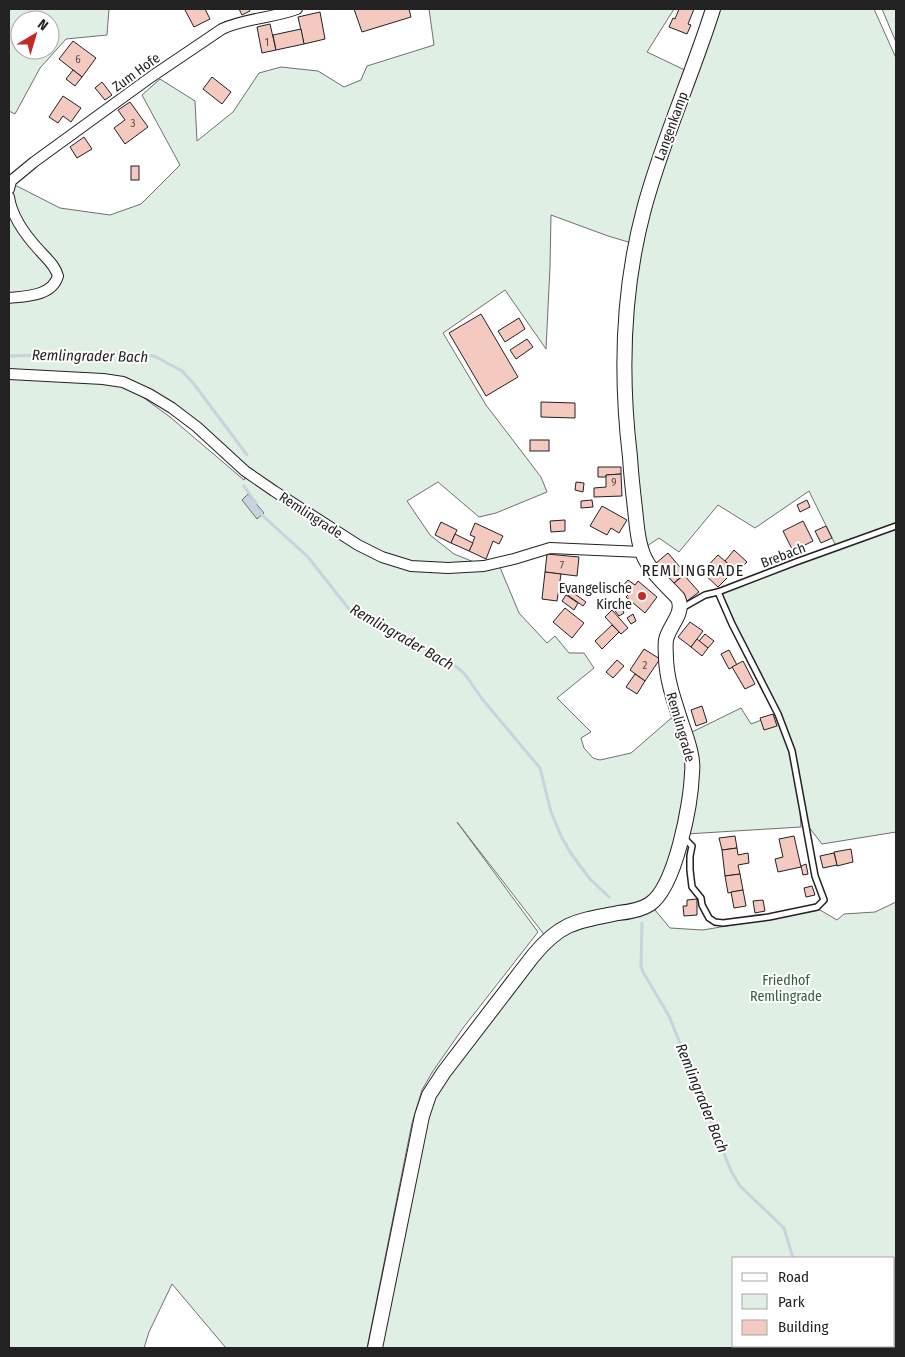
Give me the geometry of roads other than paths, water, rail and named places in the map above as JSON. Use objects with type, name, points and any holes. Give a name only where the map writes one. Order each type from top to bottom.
[{"type":"street","name":"Zum Hofe","points":[[9,189],[11,182],[34,162],[151,77],[222,29],[234,23],[297,9]]},
{"type":"street","name":"Langenkamp","points":[[642,552],[626,430],[624,365],[624,334],[635,244],[654,174],[712,9]]},
{"type":"street","points":[[9,198],[12,210],[21,228],[53,264],[58,276],[52,288],[43,293],[9,298]]},
{"type":"street","name":"Remlingrade","points":[[9,374],[103,379],[123,382],[149,394],[186,418],[267,487],[358,545],[382,557],[411,566],[448,568],[484,566],[550,548],[642,552]]},
{"type":"street","points":[[642,552],[653,571],[678,598],[680,610]]},
{"type":"street","name":"Remlingrade","points":[[375,1348],[422,1116],[429,1094],[447,1068],[548,939],[571,924],[636,910],[650,904],[667,884],[687,816],[692,768],[690,748],[667,674],[666,646],[668,634],[680,610]]},
{"type":"lane","name":"Brebach","points":[[680,610],[705,595],[718,592],[896,526]]},
{"type":"lane","points":[[681,839],[687,841],[692,846],[690,870],[692,887],[701,898],[702,906],[709,918],[715,922],[723,923],[769,917],[817,907],[824,900],[815,876],[792,751],[778,714],[732,624],[718,592]]},
{"type":"waterway","name":"Remlingrader Bach","points":[[9,356],[113,353],[154,356],[182,371],[194,384],[247,455]]},
{"type":"waterway","name":"Remlingrader Bach","points":[[244,486],[256,503]]},
{"type":"waterway","name":"Remlingrader Bach","points":[[260,511],[263,516],[308,557],[349,609],[358,615],[379,623],[401,639],[446,659],[464,673],[483,700],[540,768],[551,812],[562,838],[589,878],[609,897]]},
{"type":"waterway","name":"Remlingrader Bach","points":[[642,923],[641,966],[643,972],[669,1016],[731,1171],[740,1186],[784,1228],[793,1257]]},
{"type":"place","name":"Evangelische Kirche","points":[[642,596]]},
{"type":"district","name":"REMLINGRADE","points":[[693,570]]},
{"type":"park label","name":"Friedhof Remlingrade","points":[[786,988]]}]
